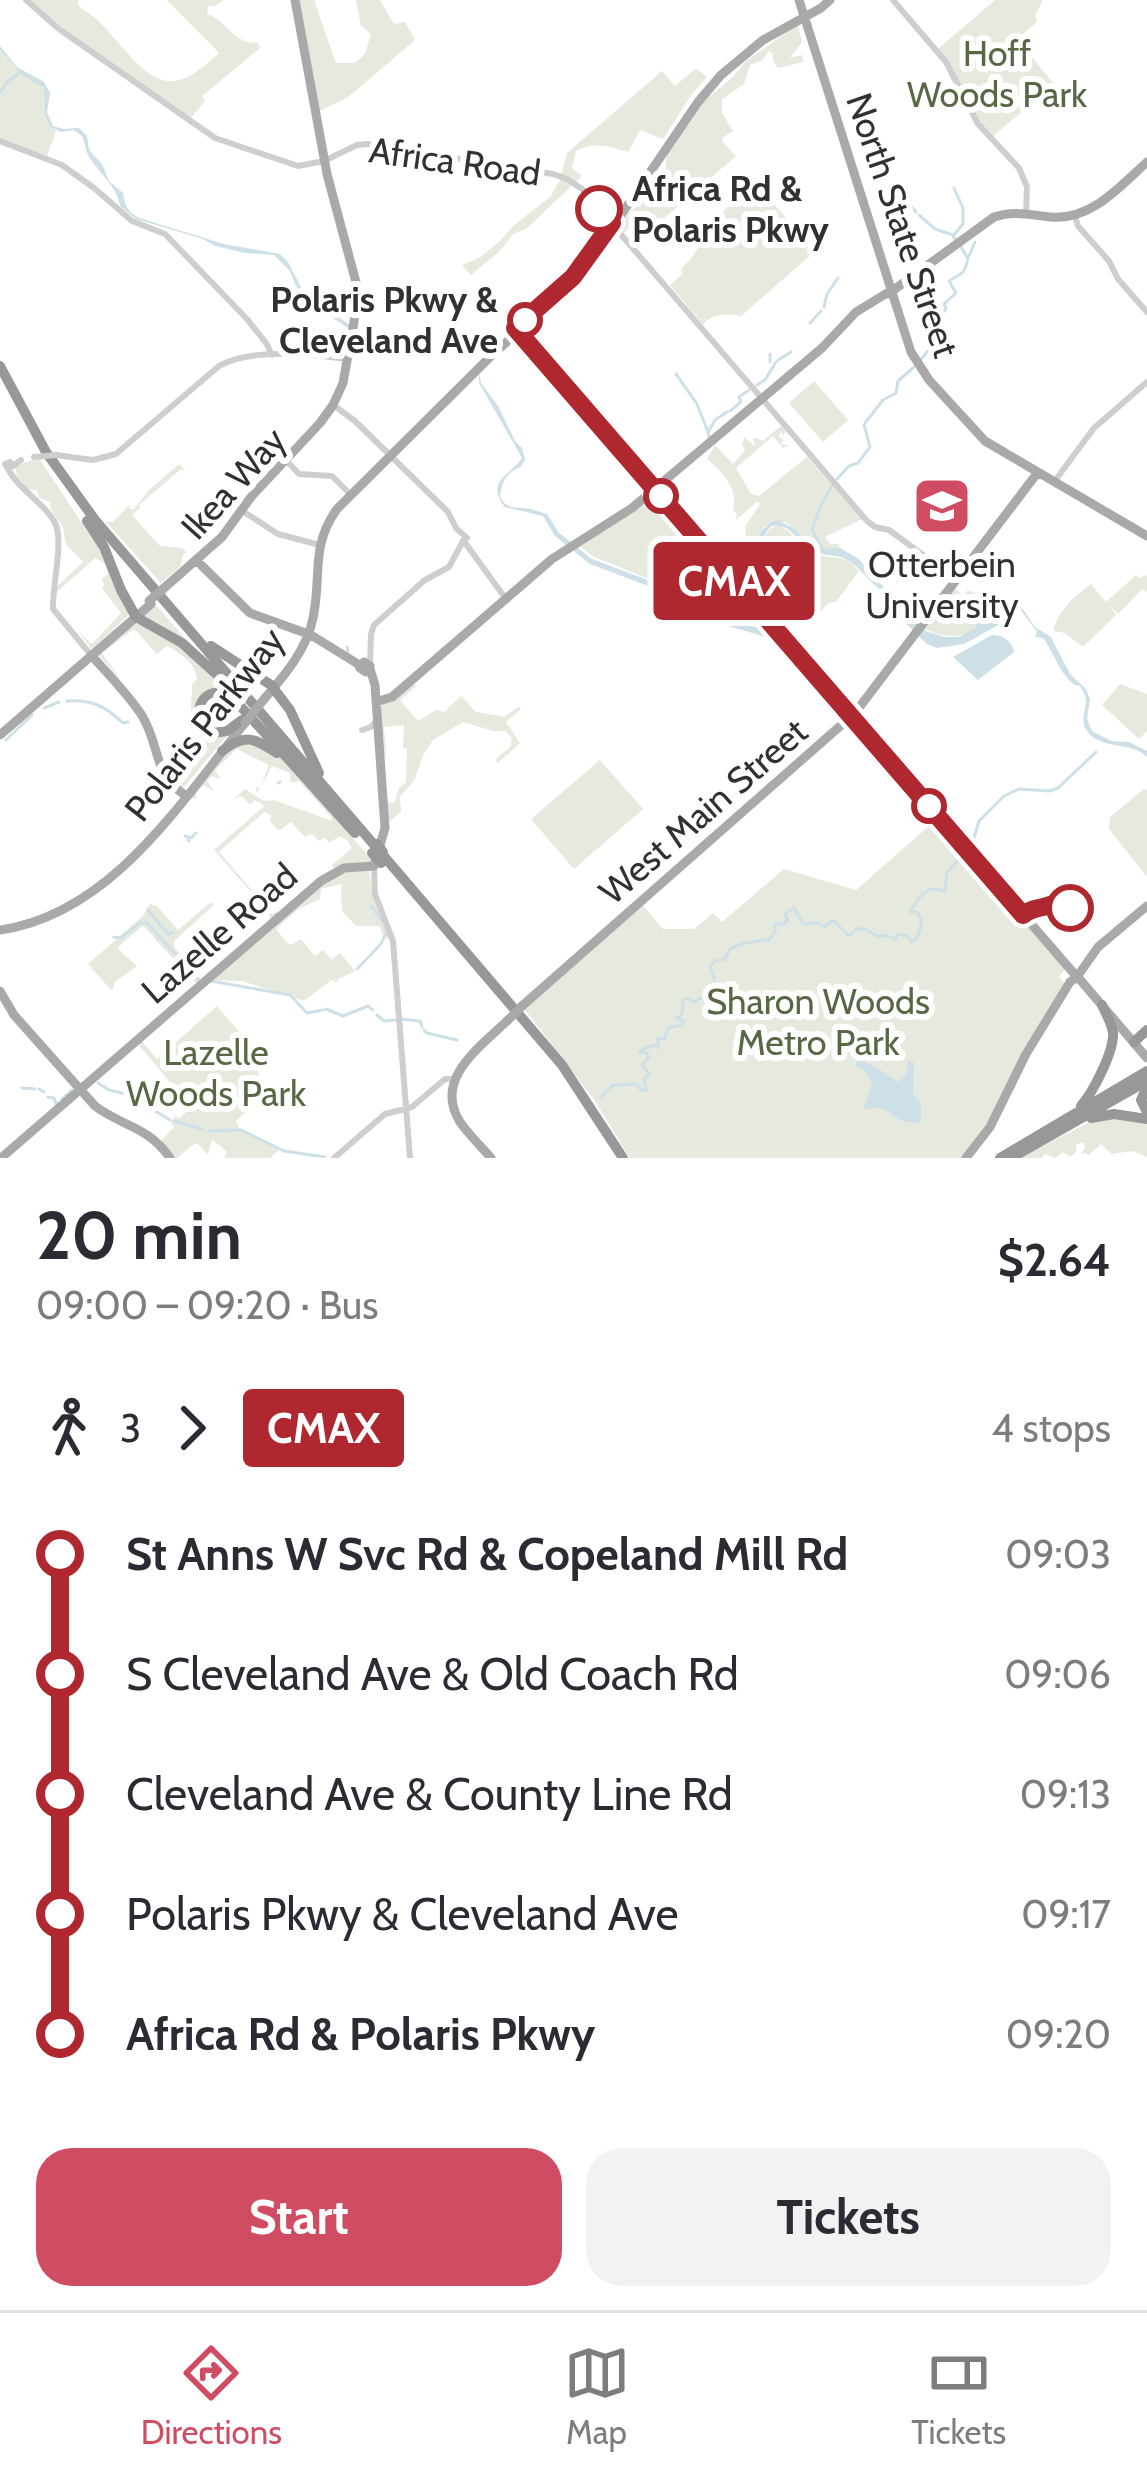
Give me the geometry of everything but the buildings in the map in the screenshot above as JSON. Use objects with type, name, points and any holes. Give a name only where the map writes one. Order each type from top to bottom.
[{"type":"highway","points":[[0,366],[36,434],[105,533],[556,1067],[619,1158]]},
{"type":"highway","points":[[0,383],[44,459],[88,521],[355,833]]},
{"type":"highway","points":[[64,478],[324,781],[380,856]]},
{"type":"highway","points":[[88,521],[135,615],[182,643],[224,681]]},
{"type":"highway","points":[[203,639],[290,710],[324,781]]},
{"type":"highway","points":[[244,722],[213,733],[200,722],[198,707],[211,693],[230,695],[380,856]]},
{"type":"highway","points":[[222,751],[238,740],[250,739],[279,754],[302,774]]},
{"type":"highway","points":[[1000,1158],[1086,1100],[1110,1051],[1113,1032],[1102,1006]]},
{"type":"highway","points":[[1134,1043],[1147,1032]]},
{"type":"highway","points":[[1048,1128],[1147,1079]]},
{"type":"highway","points":[[1011,1158],[1100,1115],[1147,1115],[1141,1100],[1147,1079]]},
{"type":"highway","points":[[1000,1158],[1147,1079]]},
{"type":"highway","points":[[1011,1158],[1147,1079]]},
{"type":"main road","points":[[295,0],[324,160],[357,286],[346,383],[335,406]]},
{"type":"main road","name":"North State Street","points":[[799,0],[911,352],[928,380],[981,438],[1147,536]]},
{"type":"main road","name":"Polaris Parkway","points":[[517,330],[555,300],[591,262],[688,107],[712,77],[751,42],[828,1]]},
{"type":"main road","points":[[376,708],[565,549],[655,489],[870,302],[988,220],[1006,213],[1075,216],[1101,202],[1147,163]]},
{"type":"main road","name":"Polaris Parkway","points":[[0,928],[39,921],[78,901],[136,853],[297,658],[315,607],[324,530],[337,509],[462,380],[573,277],[613,225]]},
{"type":"main road","points":[[555,300],[573,277]]},
{"type":"main road","points":[[517,330],[1147,1058]]},
{"type":"main road","name":"Ikea Way","points":[[0,735],[224,538],[335,406]]},
{"type":"main road","name":"Polaris Parkway","points":[[309,634],[316,544],[328,517],[348,492],[388,455]]},
{"type":"main road","name":"West Main Street","points":[[454,1078],[462,1064],[522,1006],[852,717],[1038,472]]},
{"type":"main road","points":[[197,562],[250,613],[309,634],[363,665],[372,680],[376,708],[385,828],[380,856]]},
{"type":"main road","points":[[95,651],[143,711],[165,772],[184,794]]},
{"type":"main road","name":"Polaris Parkway","points":[[184,794],[244,722]]},
{"type":"main road","name":"Lazelle Road","points":[[1,1158],[321,881],[380,856]]},
{"type":"main road","points":[[966,1158],[990,1127],[1026,1053],[1098,947],[1147,907]]},
{"type":"main road","points":[[0,991],[99,1110],[148,1133],[170,1158]]},
{"type":"main road","points":[[454,1078],[458,1118],[491,1158]]},
{"type":"street","name":"Africa Road","points":[[26,0],[211,136],[294,165],[367,144],[556,175],[578,186],[869,523],[890,530],[957,580]]},
{"type":"street","points":[[892,0],[949,66],[982,130],[1018,166],[1027,187],[1026,213]]},
{"type":"street","points":[[0,141],[62,165],[130,220],[163,233],[247,320],[272,356]]},
{"type":"street","points":[[1075,216],[1147,312]]},
{"type":"street","points":[[95,651],[54,604],[58,532],[54,521],[7,467],[56,455],[89,460],[111,456],[220,365],[236,358],[315,354],[349,359]]},
{"type":"street","points":[[1054,482],[1094,428],[1147,382]]},
{"type":"street","points":[[335,406],[445,508],[506,599]]},
{"type":"street","points":[[286,461],[299,474],[332,476],[348,492]]},
{"type":"street","points":[[243,511],[275,533],[316,544]]},
{"type":"street","points":[[363,665],[370,655],[376,623],[426,580],[448,570],[466,541]]},
{"type":"street","points":[[362,730],[373,725],[376,708]]},
{"type":"street","points":[[380,856],[375,896],[393,941],[410,1158]]},
{"type":"street","points":[[334,1158],[382,1116],[417,1104],[445,1079],[454,1078]]},
{"type":"green space","points":[[30,0],[78,0],[138,64],[168,81],[189,76],[219,53],[167,0],[224,0],[208,6],[207,14],[260,48],[202,96],[205,101],[190,119]]},
{"type":"green space","points":[[298,0],[314,0],[336,63],[355,63],[365,54],[371,34],[361,26],[356,0],[380,0],[394,24],[405,22],[415,40],[347,98],[319,111]]},
{"type":"green space","name":"Hoff Woods Park","points":[[995,0],[1043,0],[1035,15],[1037,22],[1017,39],[1054,84],[992,137],[938,49]]},
{"type":"green space","points":[[798,25],[802,42],[790,58],[802,55],[804,62],[778,68],[768,51],[763,60],[750,65],[744,84],[722,99],[722,113],[733,131],[722,138],[736,156],[634,244],[631,238],[652,223],[649,214],[640,212],[625,233],[621,230],[626,216],[657,187],[667,154],[700,104],[747,60]]},
{"type":"green space","points":[[0,50],[21,74],[46,91],[47,118],[56,131],[47,156],[0,139]]},
{"type":"green space","points":[[696,68],[707,77],[663,139],[640,130],[628,152],[596,146],[576,151],[572,168],[582,176],[471,275],[462,265],[479,258],[550,197],[567,153],[662,71],[675,86]]},
{"type":"green space","points":[[751,178],[813,253],[741,316],[715,316],[703,325],[670,285],[718,217],[741,194],[740,186]]},
{"type":"green space","points":[[814,381],[848,420],[823,442],[789,403]]},
{"type":"green space","points":[[781,426],[786,432],[781,432],[781,444],[789,445],[783,448],[773,436],[736,468],[751,494],[759,496],[807,457],[862,519],[825,537],[840,548],[829,549],[809,544],[785,522],[764,526],[752,575],[754,587],[782,616],[780,631],[774,614],[743,586],[713,549],[735,538],[737,576],[751,592],[745,527],[760,504],[735,521],[731,488],[707,459],[715,445],[733,464],[745,450],[744,437],[755,447],[753,437],[763,441]]},
{"type":"green space","points":[[39,458],[93,540],[97,538],[130,614],[92,649],[79,633],[92,644],[121,613],[102,588],[101,580],[108,574],[105,564],[95,558],[57,592],[54,589],[83,562],[66,544],[50,502],[27,489],[17,476],[15,466]]},
{"type":"green space","points":[[179,464],[186,471],[181,469],[132,515],[160,546],[186,552],[181,566],[161,583],[106,522],[113,522],[129,505],[134,509]]},
{"type":"green space","points":[[657,496],[773,629],[704,609],[668,587],[592,556],[579,545]]},
{"type":"green space","points":[[778,525],[811,552],[841,558],[859,571],[836,602],[828,603],[817,616],[782,604],[758,586],[761,542]]},
{"type":"green space","points":[[1136,575],[1147,575],[1147,592],[1142,589],[1118,614],[1109,605],[1116,615],[1083,647],[1065,633],[1053,631],[1063,610],[1091,584],[1106,602]]},
{"type":"green space","points":[[953,587],[963,595],[968,590],[985,598],[997,612],[991,621],[964,635],[923,628]]},
{"type":"green space","points":[[154,603],[190,644],[193,656],[229,693],[199,703],[204,729],[230,732],[184,787],[168,776],[163,763],[182,758],[166,765],[183,783],[192,769],[185,756],[204,750],[191,714],[192,685],[197,679],[193,668],[167,646],[157,654],[134,629],[102,653],[122,682],[98,654]]},
{"type":"green space","points":[[414,683],[400,700],[418,721],[436,710],[444,712],[461,696],[476,712],[504,717],[518,707],[521,709],[506,722],[520,743],[497,764],[496,759],[510,747],[512,738],[506,731],[463,722],[433,740],[415,779],[400,797],[401,812],[389,822],[386,802],[394,803],[406,782],[407,749],[403,748],[404,725],[384,727],[386,755],[381,755],[380,706]]},
{"type":"green space","points":[[1120,684],[1147,694],[1147,731],[1139,739],[1102,705]]},
{"type":"green space","points":[[250,741],[296,769],[373,862],[334,869],[332,865],[352,848],[347,840],[339,836],[330,843],[312,834],[305,837],[291,822],[279,831],[271,815],[264,812],[219,852],[272,914],[277,911],[271,920],[214,850],[264,806],[255,800],[250,805],[242,796],[234,799],[245,789],[264,801],[274,800],[332,821],[299,781],[290,781],[290,773],[272,766],[261,787],[269,765],[237,749],[215,770],[220,779],[211,776],[207,781],[214,791],[203,785],[197,798],[191,796],[228,748]]},
{"type":"green space","points":[[600,760],[643,809],[574,869],[531,819]]},
{"type":"green space","points":[[1144,789],[1147,877],[1109,829],[1110,817]]},
{"type":"green space","name":"Sharon Woods Metro Park","points":[[937,819],[1066,967],[1059,977],[1065,984],[1022,1052],[993,1114],[963,1158],[630,1158],[593,1098],[522,1006],[640,902],[663,929],[694,929],[713,913],[722,922],[784,869],[856,890]]},
{"type":"green space","points":[[368,866],[374,899],[391,941],[380,926],[356,926],[342,911],[341,884],[321,889],[320,899],[300,908],[276,929],[288,944],[301,939],[315,956],[323,950],[332,960],[340,953],[355,971],[336,983],[330,981],[304,1001],[242,981],[209,980],[338,872]]},
{"type":"green space","points":[[211,902],[214,905],[174,941],[201,980],[196,983],[143,926],[118,949],[137,966],[115,982],[112,991],[88,964],[142,917],[150,904],[178,930]]},
{"type":"green space","name":"Lazelle Woods Park","points":[[217,1006],[261,1054],[256,1061],[258,1074],[270,1089],[236,1121],[240,1131],[279,1150],[270,1158],[224,1158],[227,1152],[212,1139],[208,1155],[194,1144],[170,1158],[156,1137],[161,1141],[174,1127],[175,1115],[179,1119],[191,1107],[137,1043],[141,1040],[157,1059]]},
{"type":"green space","points":[[1100,1117],[1147,1121],[1147,1157],[1132,1151],[1112,1154],[1101,1144],[1088,1156],[1081,1154],[1083,1142],[1070,1157],[1063,1152],[1055,1158],[1045,1154],[1018,1158]]},
{"type":"shaded area","points":[[0,46],[17,67],[44,82],[50,93],[47,112],[53,126],[79,128],[87,136],[89,150],[123,193],[131,213],[224,244],[280,254],[306,297],[352,326],[351,330],[300,296],[290,271],[274,255],[215,246],[136,219],[120,206],[88,155],[82,136],[74,130],[61,132],[50,127],[45,114],[44,88],[21,74]]},
{"type":"shaded area","points":[[479,370],[481,383],[525,459],[506,478],[500,497],[511,507],[547,514],[559,533],[592,559],[661,585],[722,619],[776,632],[782,629],[781,616],[756,591],[753,560],[762,531],[778,520],[795,529],[814,549],[840,548],[859,559],[898,597],[911,620],[928,632],[959,637],[976,628],[976,622],[990,622],[1020,605],[1035,627],[1051,637],[1070,674],[1086,689],[1092,731],[1112,741],[1129,742],[1147,751],[1147,757],[1101,741],[1087,731],[1084,693],[1065,676],[1043,638],[1035,637],[1037,632],[1020,609],[964,644],[937,648],[894,612],[889,595],[854,565],[845,558],[808,552],[784,527],[772,526],[766,532],[757,565],[761,590],[778,601],[787,616],[786,630],[779,637],[717,623],[656,589],[590,564],[555,536],[543,516],[505,507],[499,498],[498,485],[522,458],[479,383]]},
{"type":"shaded area","points":[[992,635],[1006,639],[1014,652],[978,680],[953,657]]},
{"type":"shaded area","points":[[858,1059],[898,1082],[906,1074],[908,1061],[914,1062],[913,1094],[921,1104],[921,1123],[903,1121],[882,1109],[863,1110],[872,1083],[855,1066]]},
{"type":"waterway","points":[[0,93],[20,73]]},
{"type":"waterway","points":[[954,188],[963,208],[963,224],[953,236],[956,240]]},
{"type":"waterway","points":[[908,189],[905,198],[916,212]]},
{"type":"waterway","points":[[919,215],[935,229],[953,235]]},
{"type":"waterway","points":[[969,256],[975,242]]},
{"type":"waterway","points":[[920,361],[946,309],[944,304],[956,293],[949,281],[967,264],[961,247]]},
{"type":"waterway","points":[[824,307],[838,278]]},
{"type":"waterway","points":[[810,323],[821,311]]},
{"type":"waterway","points":[[778,360],[791,352]]},
{"type":"waterway","points":[[770,354],[770,362]]},
{"type":"waterway","points":[[757,385],[776,362]]},
{"type":"waterway","points":[[865,423],[914,367]]},
{"type":"waterway","points":[[676,374],[697,404],[708,432]]},
{"type":"waterway","points":[[730,411],[749,390]]},
{"type":"waterway","points":[[709,438],[715,420],[727,412]]},
{"type":"waterway","points":[[837,479],[870,447],[864,425]]},
{"type":"waterway","points":[[822,548],[812,530],[832,486]]},
{"type":"waterway","points":[[347,647],[348,651]]},
{"type":"waterway","points":[[67,701],[91,703],[128,722]]},
{"type":"waterway","points":[[44,708],[59,702]]},
{"type":"waterway","points":[[6,740],[32,715]]},
{"type":"waterway","points":[[971,848],[979,821],[1004,796],[1019,789],[1058,788],[1096,752]]},
{"type":"waterway","points":[[185,836],[196,833]]},
{"type":"waterway","points":[[747,943],[770,939],[775,924],[788,920],[785,914],[794,908],[803,924],[825,927],[833,920],[849,936],[864,928],[878,937],[895,940],[898,934],[912,942],[921,923],[911,909],[929,890],[945,891],[947,872],[964,855]]},
{"type":"waterway","points":[[371,906],[383,922]]},
{"type":"waterway","points":[[148,910],[168,934],[172,932]]},
{"type":"waterway","points":[[114,937],[147,923],[199,980]]},
{"type":"waterway","points":[[357,969],[386,933]]},
{"type":"waterway","points":[[601,1097],[613,1085],[636,1084],[646,1090],[644,1079],[650,1074],[642,1065],[649,1057],[639,1051],[658,1047],[658,1039],[664,1039],[668,1028],[682,1024],[677,1018],[683,1001],[695,1002],[710,992],[715,982],[710,966],[744,943]]},
{"type":"waterway","points":[[211,981],[290,995],[307,1013],[323,1010]]},
{"type":"waterway","points":[[326,1009],[343,1016],[368,1006],[373,1010]]},
{"type":"waterway","points":[[377,1015],[384,1021],[396,1020]]},
{"type":"waterway","points":[[401,1019],[420,1021],[422,1027]]},
{"type":"waterway","points":[[424,1030],[457,1040]]},
{"type":"waterway","points":[[98,1083],[143,1105]]},
{"type":"waterway","points":[[22,1088],[35,1089]]},
{"type":"waterway","points":[[39,1089],[44,1092]]},
{"type":"waterway","points":[[62,1099],[72,1090]]},
{"type":"waterway","points":[[48,1097],[58,1103]]},
{"type":"waterway","points":[[147,1106],[170,1120]]},
{"type":"waterway","points":[[174,1121],[202,1129]]},
{"type":"waterway","points":[[209,1131],[241,1130],[284,1151],[325,1157]]},
{"type":"bus line","name":"CMAX","points":[[599,209],[612,223],[597,246],[573,277],[515,328],[1023,915],[1062,900],[1070,908]]},
{"type":"place","name":"Africa Rd & Polaris Pkwy","points":[[599,209]]},
{"type":"place","name":"Polaris Pkwy & Cleveland Ave","points":[[525,320]]},
{"type":"place","name":"Otterbein University","points":[[942,506]]}]
